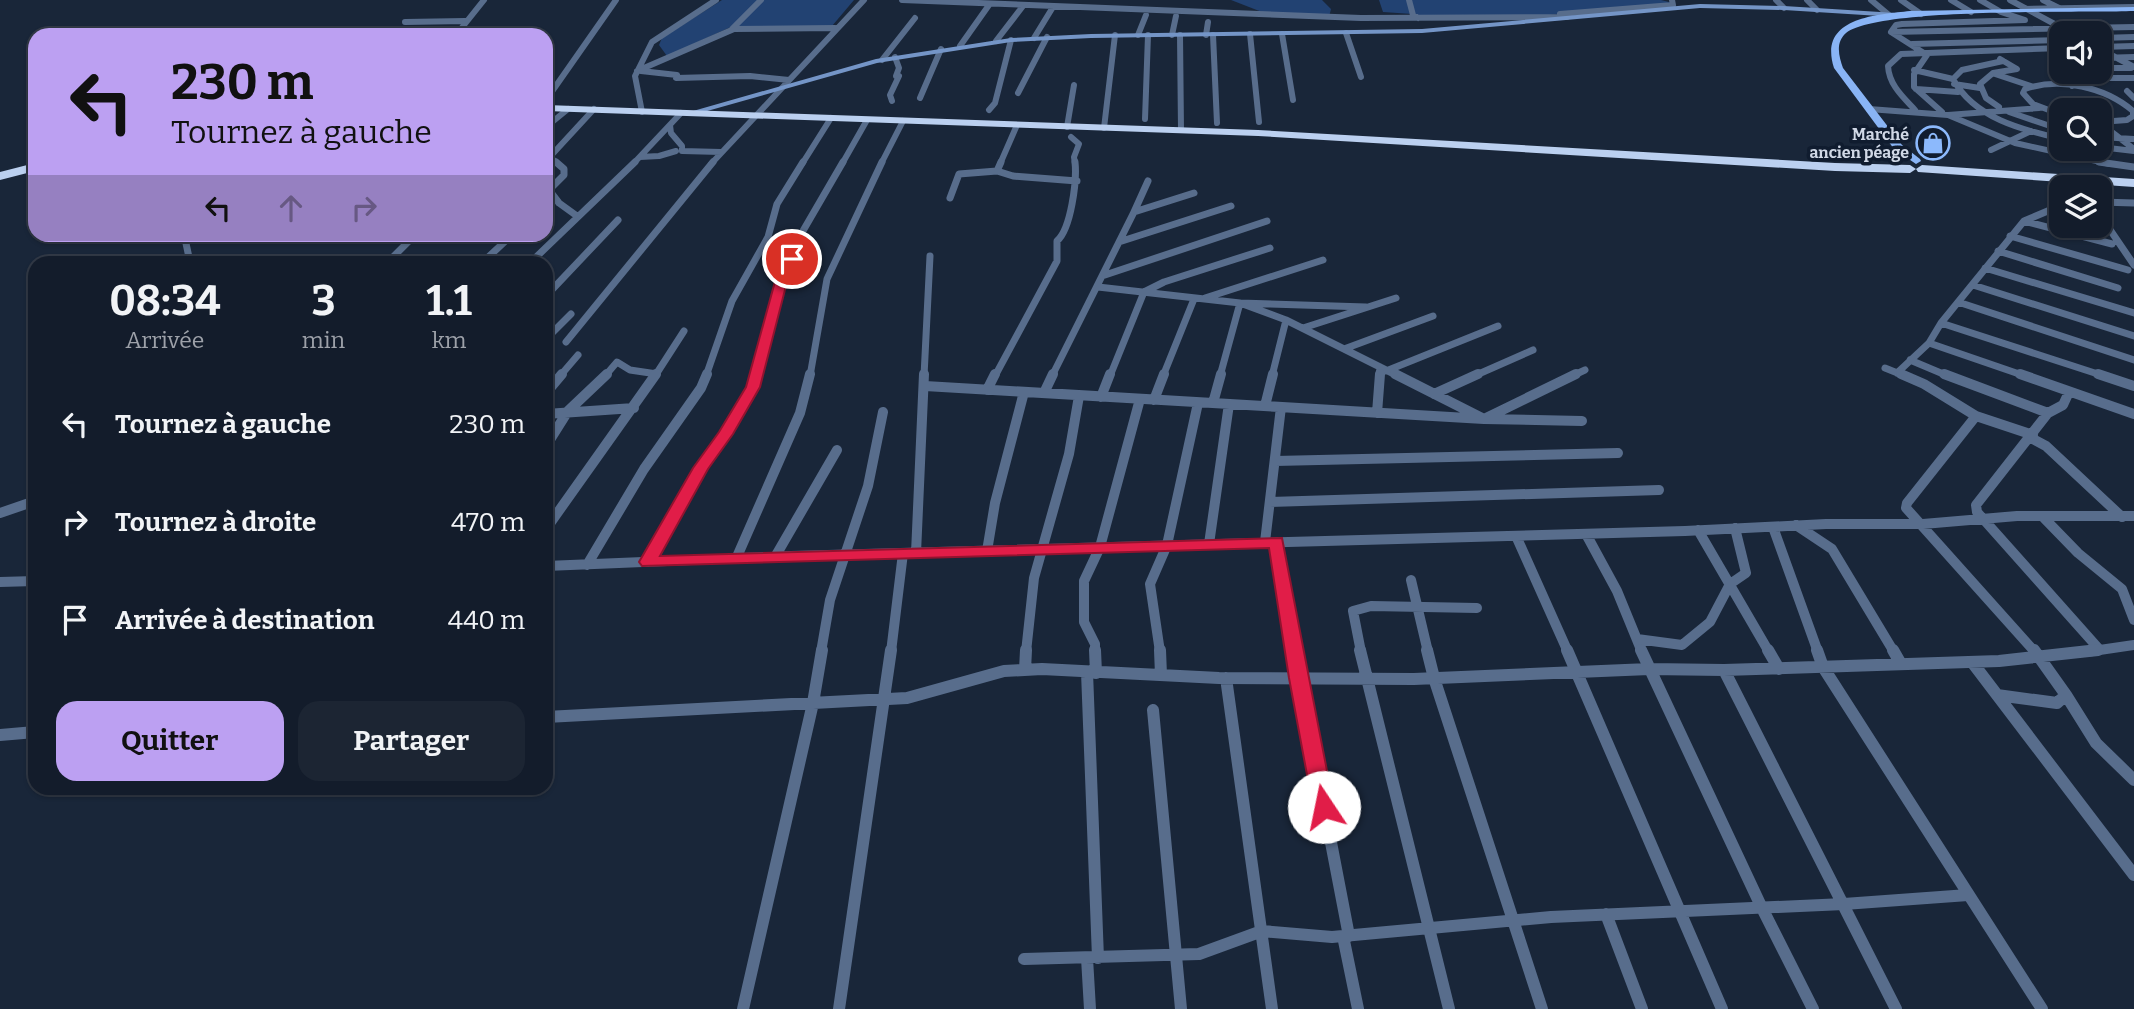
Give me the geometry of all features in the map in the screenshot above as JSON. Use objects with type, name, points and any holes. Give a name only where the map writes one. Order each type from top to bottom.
[{"type":"highway","points":[[553,108],[1017,125],[1069,132],[1104,128],[1181,130],[1883,169],[1913,165],[1969,174],[2134,183]]},
{"type":"highway","points":[[0,170],[28,163]]},
{"type":"highway","points":[[0,176],[28,169]]},
{"type":"main road","points":[[1913,165],[1839,68],[1832,54],[1833,44],[1840,33],[1849,28],[1923,14],[2134,8]]},
{"type":"street","points":[[460,28],[484,0]]},
{"type":"street","points":[[553,90],[616,0]]},
{"type":"street","points":[[642,112],[635,81],[637,71],[655,38],[683,24],[716,0]]},
{"type":"street","points":[[637,71],[732,30],[761,0]]},
{"type":"street","points":[[566,342],[721,152],[758,116],[835,28],[864,0]]},
{"type":"street","points":[[902,0],[1146,13],[1418,18],[1585,17]]},
{"type":"street","points":[[1145,119],[1143,35],[1151,0]]},
{"type":"street","points":[[1409,0],[1413,15],[1418,18]]},
{"type":"street","points":[[1528,18],[1673,5],[1672,0]]},
{"type":"street","points":[[1776,0],[1784,8]]},
{"type":"street","points":[[1807,0],[1816,10]]},
{"type":"street","points":[[1871,0],[1895,18],[1896,25],[1891,32]]},
{"type":"street","points":[[1901,0],[1923,14]]},
{"type":"street","points":[[1951,0],[1971,12]]},
{"type":"street","points":[[553,240],[685,113],[786,83],[940,49],[1047,37],[1446,30],[1703,3],[1895,18],[1985,22],[2025,20],[2001,12],[1980,0]]},
{"type":"street","points":[[2010,0],[2049,22]]},
{"type":"street","points":[[2043,0],[2059,8]]},
{"type":"street","points":[[2073,0],[2087,7]]},
{"type":"street","points":[[2105,0],[2118,7]]},
{"type":"street","points":[[961,46],[989,5]]},
{"type":"street","points":[[996,41],[1023,6]]},
{"type":"street","points":[[1034,38],[1053,7]]},
{"type":"street","points":[[2026,10],[2134,8]]},
{"type":"street","points":[[1176,16],[1176,35],[1182,63],[1181,130]]},
{"type":"street","points":[[882,60],[915,18]]},
{"type":"street","points":[[405,22],[465,21]]},
{"type":"street","points":[[1208,22],[1217,123]]},
{"type":"street","points":[[1985,22],[2033,49]]},
{"type":"street","points":[[2112,27],[2134,27]]},
{"type":"street","points":[[2115,27],[2133,38]]},
{"type":"street","points":[[732,30],[835,28]]},
{"type":"street","points":[[1891,32],[2049,29]]},
{"type":"street","points":[[1891,32],[1927,56],[1914,70],[1911,78],[1916,89],[1945,113],[1980,131],[2049,152]]},
{"type":"street","points":[[1346,33],[1361,77]]},
{"type":"street","points":[[1250,34],[1259,122]]},
{"type":"street","points":[[1282,34],[1293,100]]},
{"type":"street","points":[[1104,128],[1115,36]]},
{"type":"street","points":[[1018,93],[1047,37]]},
{"type":"street","points":[[2112,38],[2133,38]]},
{"type":"street","points":[[989,110],[995,103],[1011,40]]},
{"type":"street","points":[[1909,44],[2049,41]]},
{"type":"street","points":[[2112,47],[2134,46]]},
{"type":"street","points":[[920,98],[940,49]]},
{"type":"street","points":[[1915,110],[1892,82],[1888,72],[1888,65],[1901,54],[1922,51],[2049,49]]},
{"type":"street","points":[[1980,88],[1983,79],[1993,73],[2017,69],[1987,51]]},
{"type":"street","points":[[2112,55],[2134,67]]},
{"type":"street","points":[[891,101],[890,95],[899,76],[896,76],[899,68],[895,57]]},
{"type":"street","points":[[2112,57],[2134,57]]},
{"type":"street","points":[[1954,82],[1962,70],[2003,61]]},
{"type":"street","points":[[1972,66],[2031,86],[2072,86],[2100,92],[2134,111],[2133,116],[2127,120],[2112,121]]},
{"type":"street","points":[[2112,69],[2134,67]]},
{"type":"street","points":[[1914,70],[1980,88],[1986,98],[2002,109],[2049,126]]},
{"type":"street","points":[[637,71],[664,72],[677,75],[676,78],[750,76],[786,83]]},
{"type":"street","points":[[2072,86],[2080,81],[2134,79]]},
{"type":"street","points":[[2100,92],[2091,83],[2134,79]]},
{"type":"street","points":[[1954,82],[1958,92],[1983,111],[2049,136]]},
{"type":"street","points":[[987,390],[1057,261],[1057,241],[1065,234],[1077,181],[1074,157],[1079,144],[1069,132],[1074,85]]},
{"type":"street","points":[[2031,86],[2023,93],[2033,104],[2049,110]]},
{"type":"street","points":[[1916,89],[1958,92]]},
{"type":"street","points":[[2134,91],[2126,92],[2134,98]]},
{"type":"street","points":[[1867,107],[1945,113],[2033,104]]},
{"type":"street","points":[[1867,107],[1945,113]]},
{"type":"street","points":[[2002,109],[2042,108]]},
{"type":"street","points":[[553,121],[568,109]]},
{"type":"street","points":[[553,154],[594,109]]},
{"type":"street","points":[[587,565],[644,469],[701,388],[714,359],[714,349],[732,301],[768,237],[777,204],[831,118]]},
{"type":"street","points":[[648,562],[701,468],[726,434],[753,387],[782,278],[800,236],[867,120]]},
{"type":"street","points":[[736,559],[800,412],[812,367],[827,279],[853,219],[903,121]]},
{"type":"street","points":[[640,156],[659,156],[679,151],[682,146],[671,133],[670,125]]},
{"type":"street","points":[[997,171],[1017,125]]},
{"type":"street","points":[[1991,150],[2031,131]]},
{"type":"street","points":[[2112,131],[2134,150]]},
{"type":"street","points":[[2112,139],[2134,139]]},
{"type":"street","points":[[649,145],[679,151],[721,152]]},
{"type":"street","points":[[2112,148],[2134,150]]},
{"type":"street","points":[[2091,161],[2134,167]]},
{"type":"street","points":[[553,162],[564,169],[564,175],[553,186]]},
{"type":"street","points":[[950,198],[960,174],[997,171],[1013,176],[1077,181]]},
{"type":"street","points":[[1044,393],[1122,241],[1148,181]]},
{"type":"street","points":[[1134,212],[1194,193]]},
{"type":"street","points":[[553,200],[577,216]]},
{"type":"street","points":[[2112,203],[2134,204]]},
{"type":"street","points":[[1122,241],[1231,206]]},
{"type":"street","points":[[1897,373],[1928,343],[1984,268],[2024,221],[2049,210]]},
{"type":"street","points":[[553,289],[618,220]]},
{"type":"street","points":[[1105,275],[1267,220]]},
{"type":"street","points":[[2024,221],[2112,244]]},
{"type":"street","points":[[2112,235],[2131,267]]},
{"type":"street","points":[[2010,236],[2131,267]]},
{"type":"street","points":[[394,256],[408,242]]},
{"type":"street","points":[[489,256],[504,242]]},
{"type":"street","points":[[537,256],[551,242]]},
{"type":"street","points":[[1101,397],[1144,292],[1164,282],[1270,248]]},
{"type":"street","points":[[1998,251],[2118,288]]},
{"type":"street","points":[[916,553],[930,256]]},
{"type":"street","points":[[1154,400],[1198,299],[1324,260]]},
{"type":"street","points":[[1984,268],[2134,313]]},
{"type":"street","points":[[1973,285],[2134,336]]},
{"type":"street","points":[[1098,287],[1240,303],[1366,307]]},
{"type":"street","points":[[1303,328],[1396,298]]},
{"type":"street","points":[[1958,302],[2134,360]]},
{"type":"street","points":[[1240,303],[1303,328],[1484,419]]},
{"type":"street","points":[[1213,404],[1240,303]]},
{"type":"street","points":[[553,332],[571,314]]},
{"type":"street","points":[[1344,349],[1433,316]]},
{"type":"street","points":[[1265,406],[1286,320]]},
{"type":"street","points":[[1941,323],[2134,386]]},
{"type":"street","points":[[1383,369],[1498,326]]},
{"type":"street","points":[[553,519],[634,408],[684,331]]},
{"type":"street","points":[[1928,343],[2134,414]]},
{"type":"street","points":[[1434,394],[1533,350]]},
{"type":"street","points":[[553,385],[578,355]]},
{"type":"street","points":[[1910,360],[1986,392],[2048,413]]},
{"type":"street","points":[[553,435],[568,411],[596,387],[617,362],[630,370],[657,374]]},
{"type":"street","points":[[1885,368],[1936,391],[1976,416],[2032,436],[2122,517]]},
{"type":"street","points":[[1377,413],[1383,369]]},
{"type":"street","points":[[1484,419],[1585,370]]},
{"type":"street","points":[[925,386],[1484,419],[1582,421]]},
{"type":"street","points":[[987,551],[995,503],[1024,392]]},
{"type":"street","points":[[2069,392],[2063,405],[2048,413],[1976,505],[1982,519],[2099,649]]},
{"type":"street","points":[[1025,670],[1026,621],[1041,549],[1066,474],[1077,428],[1079,396]]},
{"type":"street","points":[[1090,1009],[1093,958],[1092,672],[1096,644],[1084,622],[1084,581],[1100,547],[1140,399]]},
{"type":"street","points":[[1161,675],[1159,633],[1150,584],[1167,545],[1198,403]]},
{"type":"street","points":[[1209,544],[1229,404]]},
{"type":"street","points":[[1281,407],[1270,502],[1271,542],[1346,936],[1357,1009]]},
{"type":"street","points":[[553,413],[605,412],[634,408]]},
{"type":"street","points":[[743,1009],[813,703],[830,600],[868,486],[883,412]]},
{"type":"street","points":[[1976,416],[1907,503],[1906,508],[2041,658],[2096,743],[2134,780]]},
{"type":"street","points":[[775,557],[836,450]]},
{"type":"street","points":[[1275,461],[1618,453]]},
{"type":"street","points":[[1270,502],[1659,490]]},
{"type":"street","points":[[0,513],[28,503]]},
{"type":"street","points":[[553,566],[1797,525],[1923,524],[2017,516],[2134,516]]},
{"type":"street","points":[[2044,518],[2078,553],[2122,590],[2134,620]]},
{"type":"street","points":[[1797,525],[1832,549],[1901,664]]},
{"type":"street","points":[[1773,527],[1823,667],[2042,1009]]},
{"type":"street","points":[[1637,639],[1682,645],[1710,622],[1730,584],[1746,573],[1735,528]]},
{"type":"street","points":[[1698,530],[1779,669]]},
{"type":"street","points":[[1586,534],[1617,591],[1649,669],[1813,1009]]},
{"type":"street","points":[[1516,536],[1578,672],[1676,910],[1722,1009]]},
{"type":"street","points":[[839,1009],[885,699],[903,553]]},
{"type":"street","points":[[1412,580],[1434,678],[1542,1009]]},
{"type":"street","points":[[0,582],[28,581]]},
{"type":"street","points":[[1450,1009],[1366,679],[1353,611],[1371,606],[1477,608]]},
{"type":"street","points":[[553,717],[907,698],[1004,671],[1025,670],[1226,678],[1434,678],[1649,669],[1779,669],[1972,662],[2041,658],[2134,645]]},
{"type":"street","points":[[1972,662],[2134,875]]},
{"type":"street","points":[[1724,670],[1896,1009]]},
{"type":"street","points":[[1226,678],[1272,1009]]},
{"type":"street","points":[[1997,695],[2057,703],[2066,695]]},
{"type":"street","points":[[1153,710],[1181,1009]]},
{"type":"street","points":[[0,735],[28,733]]},
{"type":"street","points":[[1024,959],[1199,954],[1262,931],[1346,936],[1606,914],[1844,904],[1968,895]]},
{"type":"street","points":[[1606,914],[1642,1009]]},
{"type":"shaded area","points":[[722,0],[854,0],[832,26],[733,26],[667,56],[659,45],[662,38]]},
{"type":"shaded area","points":[[1231,0],[1322,0],[1331,9],[1329,17],[1267,14]]},
{"type":"shaded area","points":[[1379,0],[1661,0],[1673,3],[1528,17],[1422,19],[1412,14],[1383,12]]},
{"type":"place","name":"Marché ancien péage","points":[[1933,143]]},
{"type":"route","points":[[792,259],[782,278],[753,387],[726,434],[701,468],[648,562],[1277,542],[1298,678],[1324,807]]}]
